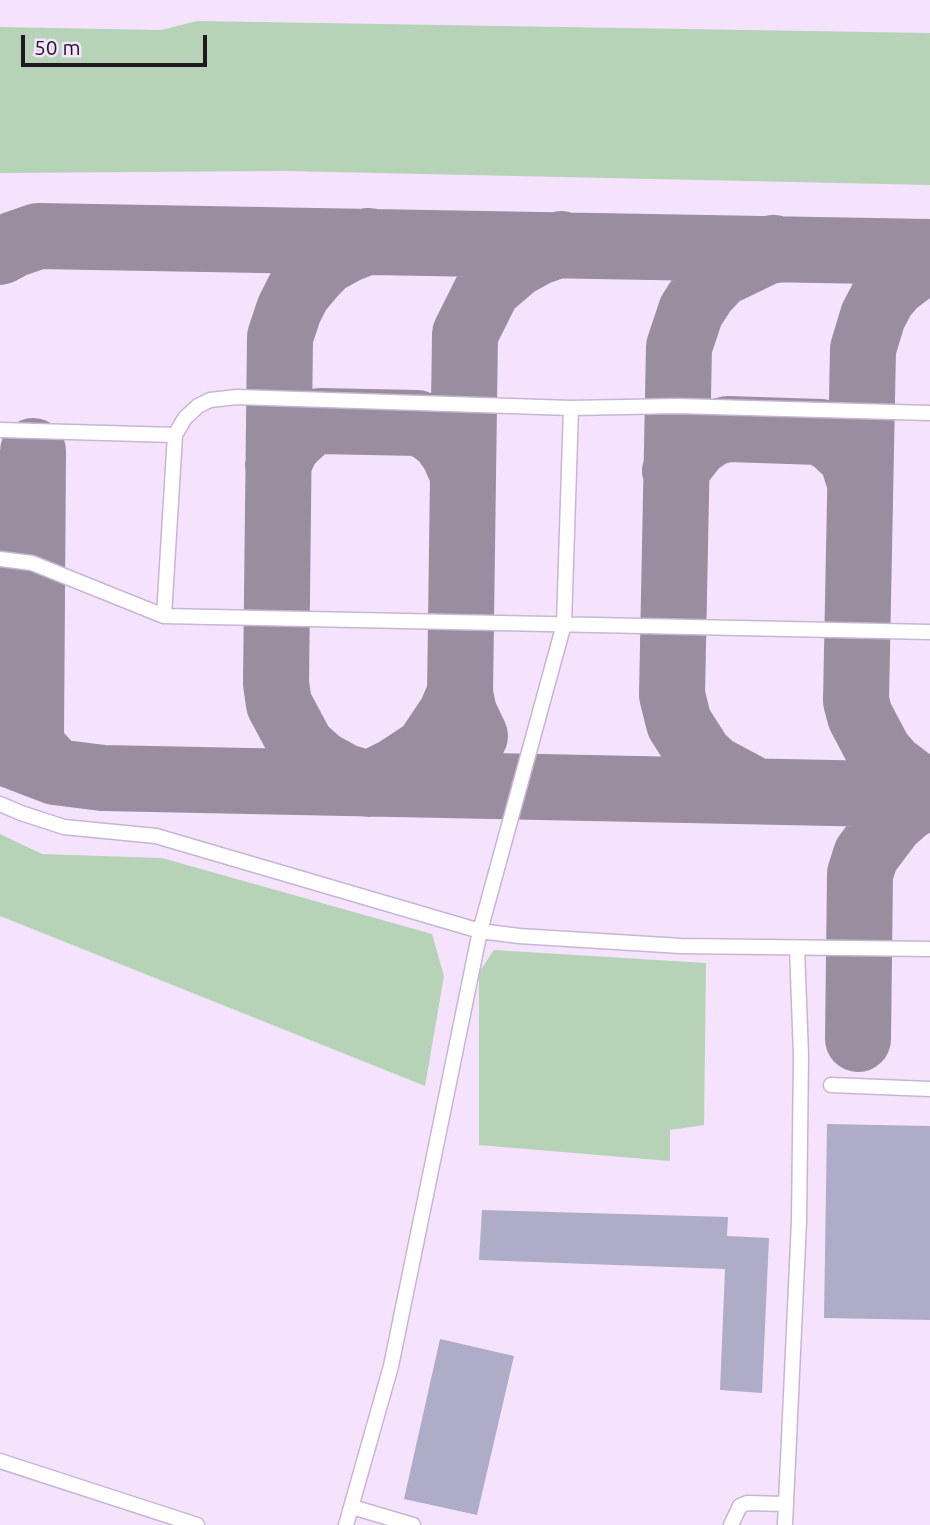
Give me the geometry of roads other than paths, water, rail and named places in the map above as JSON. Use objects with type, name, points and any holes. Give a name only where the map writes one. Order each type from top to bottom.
[{"type":"lane","points":[[164,616],[175,435],[185,418],[198,406],[210,400],[237,397],[571,408],[677,406],[930,413]]},
{"type":"lane","points":[[346,1525],[391,1366],[480,931],[564,624],[571,408]]},
{"type":"lane","points":[[0,430],[175,435]]},
{"type":"lane","points":[[0,559],[32,563],[164,616],[930,632]]},
{"type":"lane","points":[[0,804],[64,827],[156,836],[480,931],[681,946],[930,949]]},
{"type":"lane","points":[[785,1525],[799,1208],[801,1056],[797,948]]},
{"type":"lane","points":[[831,1085],[930,1089]]},
{"type":"lane","points":[[0,1461],[197,1525]]},
{"type":"lane","points":[[731,1525],[740,1506],[747,1503],[786,1504]]},
{"type":"lane","points":[[352,1507],[413,1525]]}]
